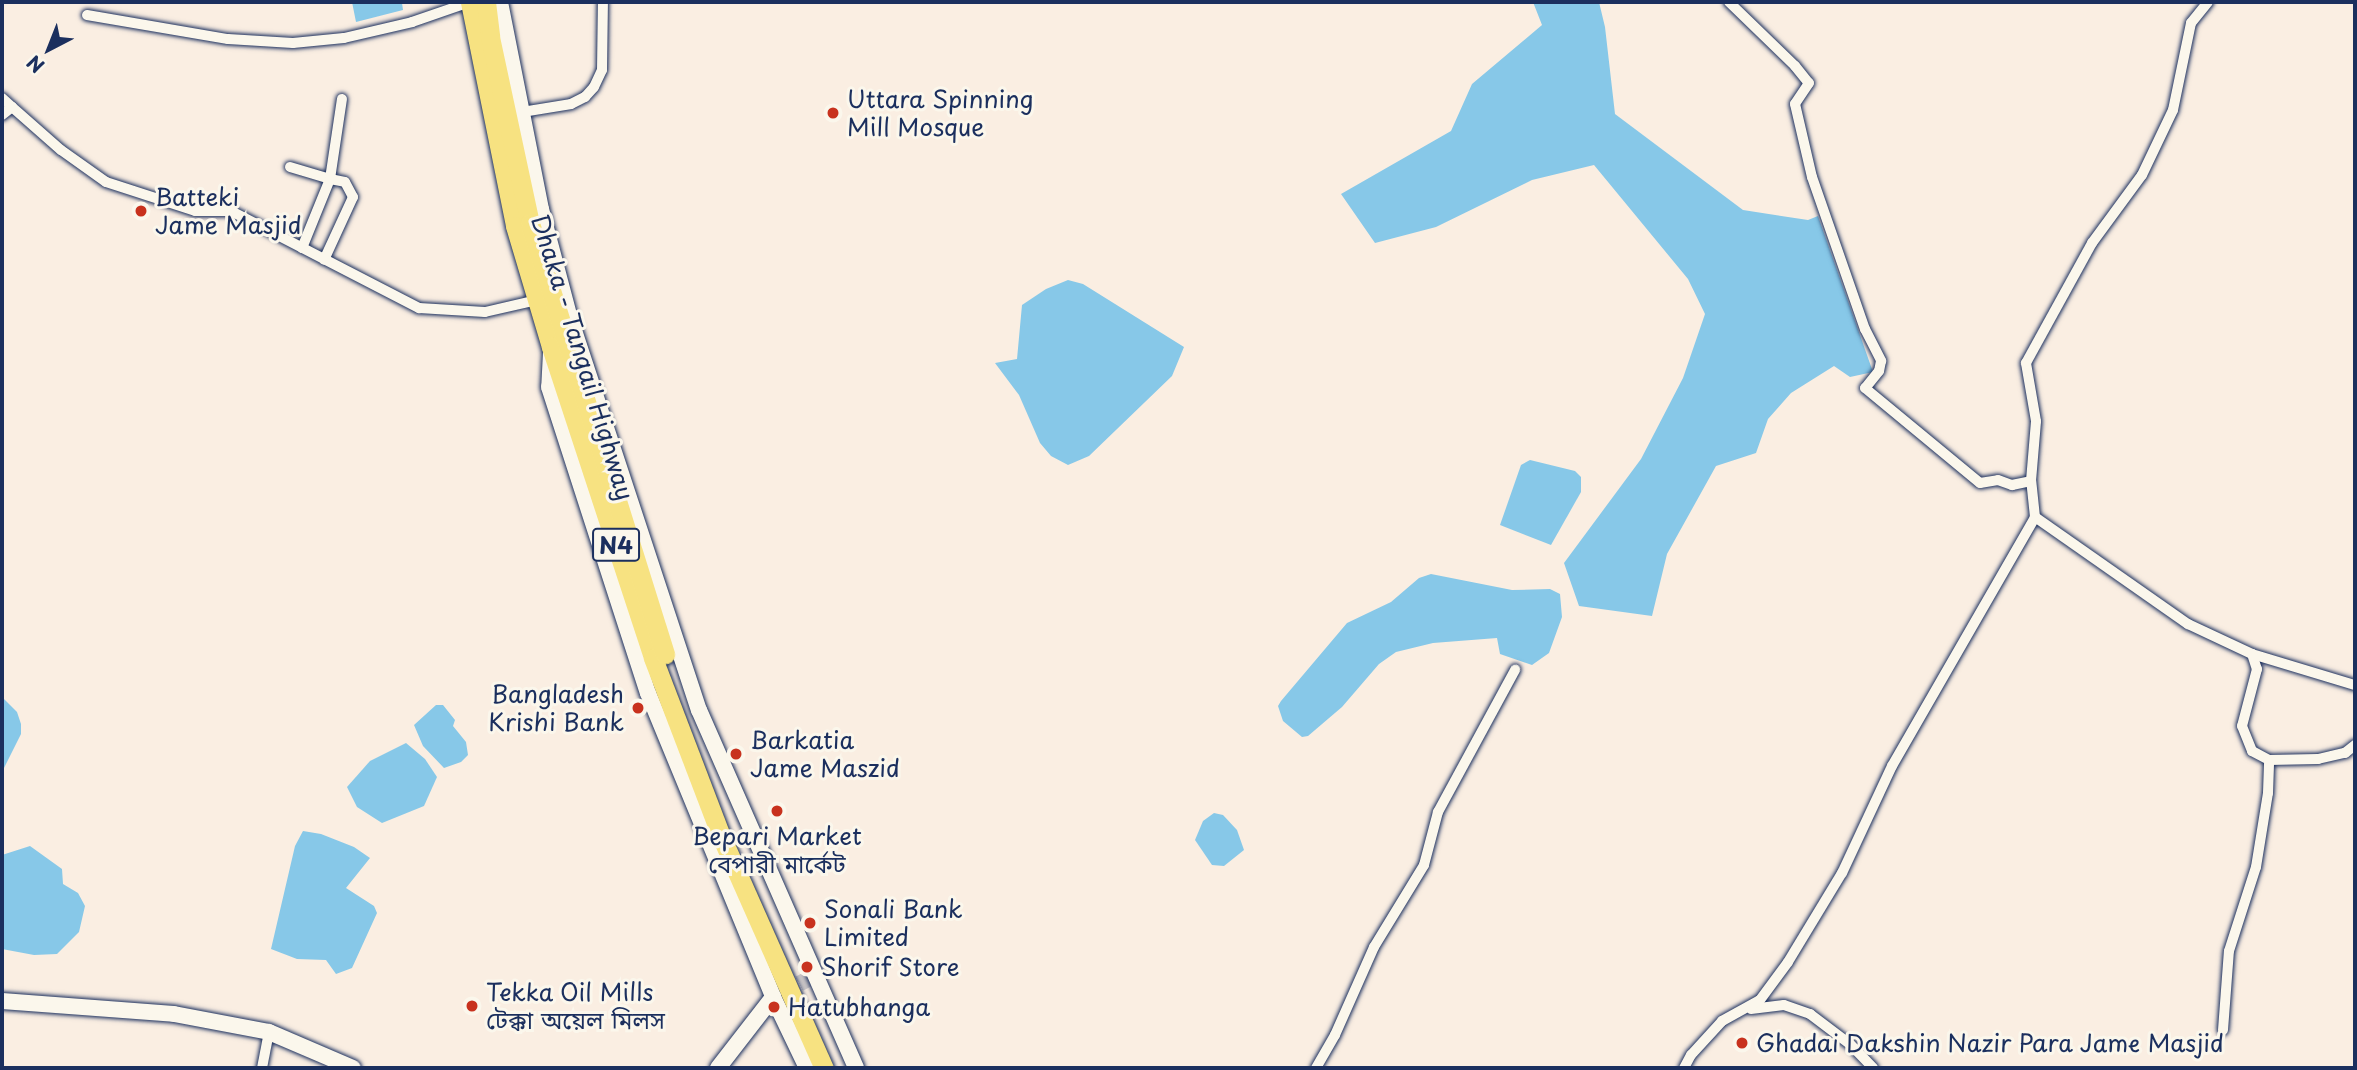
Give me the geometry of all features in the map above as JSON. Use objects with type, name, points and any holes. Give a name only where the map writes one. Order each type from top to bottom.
[{"type":"highway","name":"Dhaka - Tangail Highway","points":[[470,2],[515,226],[551,348],[653,658],[721,836],[824,1068]]},
{"type":"highway","name":"Dhaka - Tangail Highway","points":[[486,2],[513,114],[530,223],[576,353],[666,657],[733,834],[838,1068]]},
{"type":"main road","points":[[500,2],[513,114]]},
{"type":"main road","points":[[551,348],[549,387],[648,693],[774,997],[807,1068]]},
{"type":"main road","points":[[576,353],[699,710],[856,1068]]},
{"type":"main road","points":[[718,1068],[774,997]]},
{"type":"main road","points":[[2,1000],[174,1014],[269,1032],[353,1068]]},
{"type":"street","points":[[87,15],[228,39],[293,43],[344,38],[412,22],[470,2]]},
{"type":"street","points":[[513,114],[571,104],[585,97],[594,86],[602,70],[603,2]]},
{"type":"street","points":[[1729,2],[1795,65],[1809,83],[1795,104],[1812,177],[1865,329],[1881,361],[1879,371],[1865,388],[1980,483],[1998,480],[2012,485],[2031,481]]},
{"type":"street","points":[[1749,1009],[1770,989],[1842,873],[1892,766],[2035,517],[2031,481],[2036,421],[2026,363],[2092,243],[2142,175],[2173,110],[2191,23],[2208,2]]},
{"type":"street","points":[[2,98],[61,149],[106,182],[195,211],[231,211],[419,308],[485,312],[537,300]]},
{"type":"street","points":[[302,248],[330,179],[342,99]]},
{"type":"street","points":[[2,115],[12,107]]},
{"type":"street","points":[[290,167],[345,182],[353,197],[324,260]]},
{"type":"street","points":[[2035,517],[2188,624],[2252,654],[2355,685]]},
{"type":"street","points":[[2252,654],[2257,669],[2242,726],[2252,751],[2270,760],[2318,759],[2345,752],[2355,745]]},
{"type":"street","points":[[1315,1068],[1335,1035],[1374,947],[1424,865],[1438,812],[1515,670]]},
{"type":"street","points":[[2223,1030],[2229,951],[2256,867],[2268,793],[2270,760]]},
{"type":"street","points":[[1684,1068],[1691,1055],[1722,1021],[1749,1009],[1784,1005],[1810,1014],[1851,1045],[1873,1068]]},
{"type":"street","points":[[262,1068],[269,1032]]},
{"type":"water","points":[[352,2],[405,2],[402,3],[403,10],[356,22]]},
{"type":"water","points":[[1533,2],[1599,2],[1605,27],[1615,114],[1743,210],[1808,220],[1818,216],[1873,372],[1850,377],[1834,366],[1791,393],[1768,419],[1756,453],[1716,466],[1667,554],[1652,616],[1579,606],[1564,563],[1641,459],[1683,378],[1705,314],[1688,279],[1594,165],[1532,180],[1436,227],[1375,243],[1341,194],[1451,131],[1472,84],[1542,25]]},
{"type":"water","points":[[1068,280],[1083,284],[1184,347],[1172,376],[1089,456],[1068,465],[1051,456],[1040,443],[1019,395],[995,363],[1017,359],[1022,305],[1046,289]]},
{"type":"water","points":[[1530,460],[1575,471],[1581,477],[1581,492],[1551,545],[1500,525],[1521,465]]},
{"type":"water","points":[[1431,574],[1512,590],[1550,589],[1560,594],[1562,617],[1549,653],[1532,665],[1500,654],[1497,638],[1433,643],[1396,652],[1379,664],[1342,707],[1308,736],[1302,737],[1283,721],[1278,706],[1281,701],[1347,623],[1391,602],[1419,578]]},
{"type":"water","points":[[2,697],[17,712],[21,734],[2,772]]},
{"type":"water","points":[[436,705],[443,705],[455,720],[453,726],[466,742],[468,755],[461,762],[444,768],[423,746],[414,725]]},
{"type":"water","points":[[406,743],[425,759],[437,777],[424,806],[382,823],[357,807],[347,787],[370,761]]},
{"type":"water","points":[[1214,813],[1223,815],[1237,830],[1244,850],[1224,866],[1212,865],[1195,840],[1203,821]]},
{"type":"water","points":[[303,831],[321,834],[354,847],[370,858],[346,888],[374,906],[377,913],[352,968],[336,974],[326,960],[297,959],[271,949],[295,846]]},
{"type":"water","points":[[30,846],[62,869],[63,884],[78,893],[85,906],[79,932],[57,954],[34,955],[2,949],[2,855]]},
{"type":"tunnel","points":[[778,995],[813,976]]},
{"type":"place","name":"Uttara Spinning Mill Mosque","points":[[833,113]]},
{"type":"place","name":"Batteki Jame Masjid","points":[[141,211]]},
{"type":"place","name":"Bangladesh Krishi Bank","points":[[638,708]]},
{"type":"place","name":"Barkatia Jame Maszid","points":[[736,754]]},
{"type":"place","name":"Bepari Market বেপারী মার্কেট","points":[[777,811]]},
{"type":"place","name":"Sonali Bank Limited","points":[[810,923]]},
{"type":"place","name":"Shorif Store","points":[[807,967]]},
{"type":"place","name":"Tekka Oil Mills টেক্কা অয়েল মিলস","points":[[472,1006]]},
{"type":"place","name":"Hatubhanga","points":[[774,1007]]},
{"type":"place","name":"Ghadai Dakshin Nazir Para Jame Masjid","points":[[1742,1043]]}]
